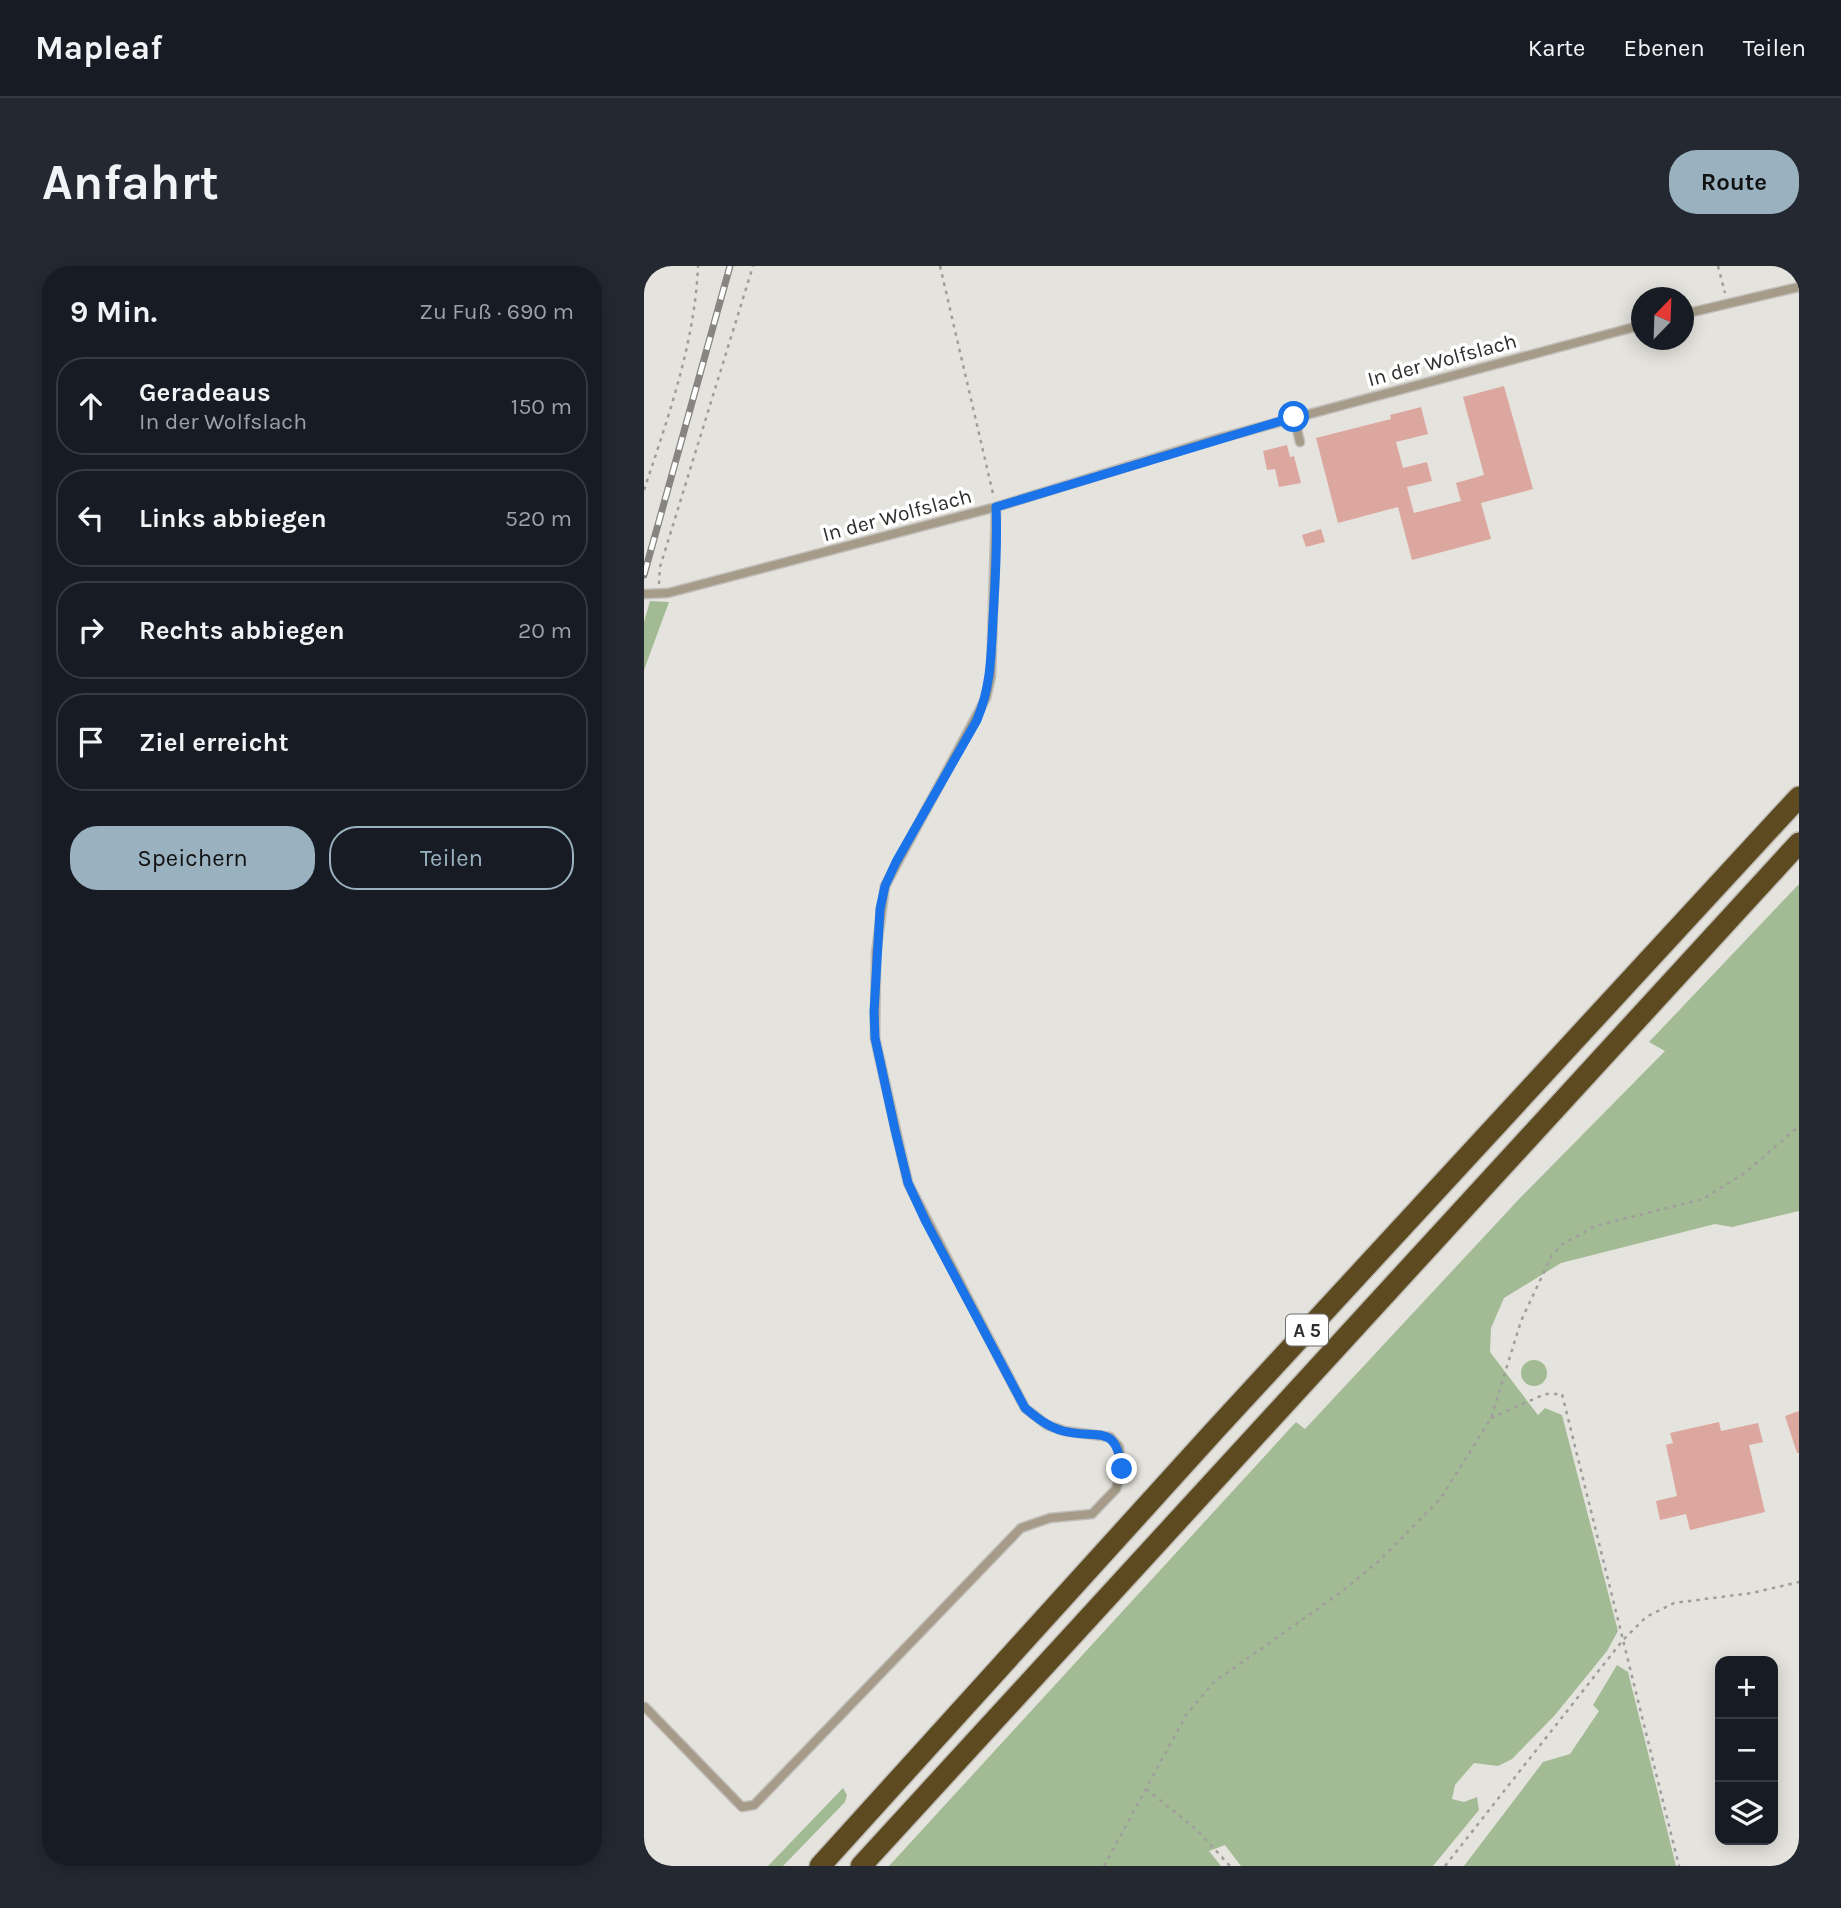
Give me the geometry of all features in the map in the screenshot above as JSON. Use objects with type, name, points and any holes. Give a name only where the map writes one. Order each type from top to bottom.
[{"type":"highway","name":"A 5","points":[[820,1866],[1225,1419],[1799,797]]},
{"type":"highway","name":"A 5","points":[[861,1866],[1799,843]]},
{"type":"lane","points":[[1694,311],[1799,287]]},
{"type":"lane","name":"In der Wolfslach","points":[[644,594],[658,594],[996,507],[1294,417],[1631,328]]},
{"type":"lane","points":[[1427,382],[1430,391]]},
{"type":"lane","points":[[1294,417],[1300,442]]},
{"type":"lane","points":[[645,1707],[742,1807],[754,1805],[1021,1528],[1050,1518],[1092,1514],[1116,1489],[1122,1469],[1119,1447],[1110,1437],[1065,1431],[1047,1425],[1025,1408],[908,1183],[875,1038],[876,953],[885,886],[977,720],[991,676],[998,544],[996,507]]},
{"type":"path","points":[[644,491],[662,437],[696,305],[698,266]]},
{"type":"path","points":[[658,594],[660,567],[753,266]]},
{"type":"path","points":[[940,266],[996,507]]},
{"type":"path","points":[[1718,266],[1727,303]]},
{"type":"path","points":[[1104,1866],[1186,1715],[1214,1682],[1340,1593],[1380,1560],[1441,1498],[1491,1418],[1521,1321],[1552,1255],[1563,1244],[1595,1226],[1703,1199],[1745,1173],[1799,1125]]},
{"type":"path","points":[[1491,1418],[1545,1394],[1562,1394],[1679,1866]]},
{"type":"path","points":[[1445,1866],[1623,1640],[1646,1618],[1674,1603],[1752,1593],[1799,1582]]},
{"type":"path","points":[[1146,1789],[1196,1829],[1230,1866]]},
{"type":"green space","points":[[650,601],[669,602],[644,670],[644,622]]},
{"type":"green space","points":[[1799,884],[1799,1211],[1732,1227],[1715,1224],[1561,1263],[1504,1298],[1491,1328],[1490,1352],[1538,1415],[1545,1408],[1562,1415],[1618,1631],[1607,1651],[1555,1715],[1512,1759],[1498,1766],[1474,1763],[1455,1785],[1452,1799],[1464,1802],[1477,1797],[1479,1810],[1433,1866],[1241,1866],[1225,1845],[1209,1851],[1221,1866],[889,1866],[1296,1422],[1305,1429],[1521,1197],[1665,1051],[1649,1042]]},
{"type":"green space","points":[[1534,1360],[1543,1364],[1547,1373],[1543,1382],[1534,1386],[1525,1382],[1521,1373],[1525,1364]]},
{"type":"green space","points":[[1617,1665],[1628,1672],[1676,1866],[1464,1866],[1543,1762],[1570,1754],[1599,1711],[1593,1705]]},
{"type":"green space","points":[[843,1788],[847,1795],[845,1802],[783,1866],[768,1866]]},
{"type":"building","points":[[1504,386],[1533,489],[1481,503],[1491,539],[1412,560],[1398,507],[1338,523],[1316,438],[1391,419],[1390,415],[1421,407],[1428,434],[1396,442],[1403,468],[1427,462],[1432,481],[1407,487],[1414,513],[1461,501],[1456,483],[1484,475],[1463,397]]},
{"type":"building","points":[[1287,445],[1290,457],[1294,456],[1301,483],[1279,487],[1275,469],[1267,470],[1263,451]]},
{"type":"building","points":[[1321,529],[1325,542],[1306,547],[1302,535]]},
{"type":"building","points":[[1799,1411],[1799,1453],[1797,1453],[1785,1416]]},
{"type":"building","points":[[1719,1422],[1721,1431],[1758,1423],[1763,1442],[1749,1445],[1765,1512],[1690,1530],[1686,1514],[1660,1520],[1656,1501],[1677,1496],[1666,1445],[1673,1443],[1670,1433]]},
{"type":"railway","points":[[644,575],[730,266]]},
{"type":"route","points":[[1122,1469],[1119,1447],[1110,1437],[1065,1431],[1047,1425],[1025,1408],[908,1183],[875,1038],[876,953],[880,909],[885,886],[896,862],[977,720],[986,698],[991,676],[998,544],[996,507],[1294,417]]}]
